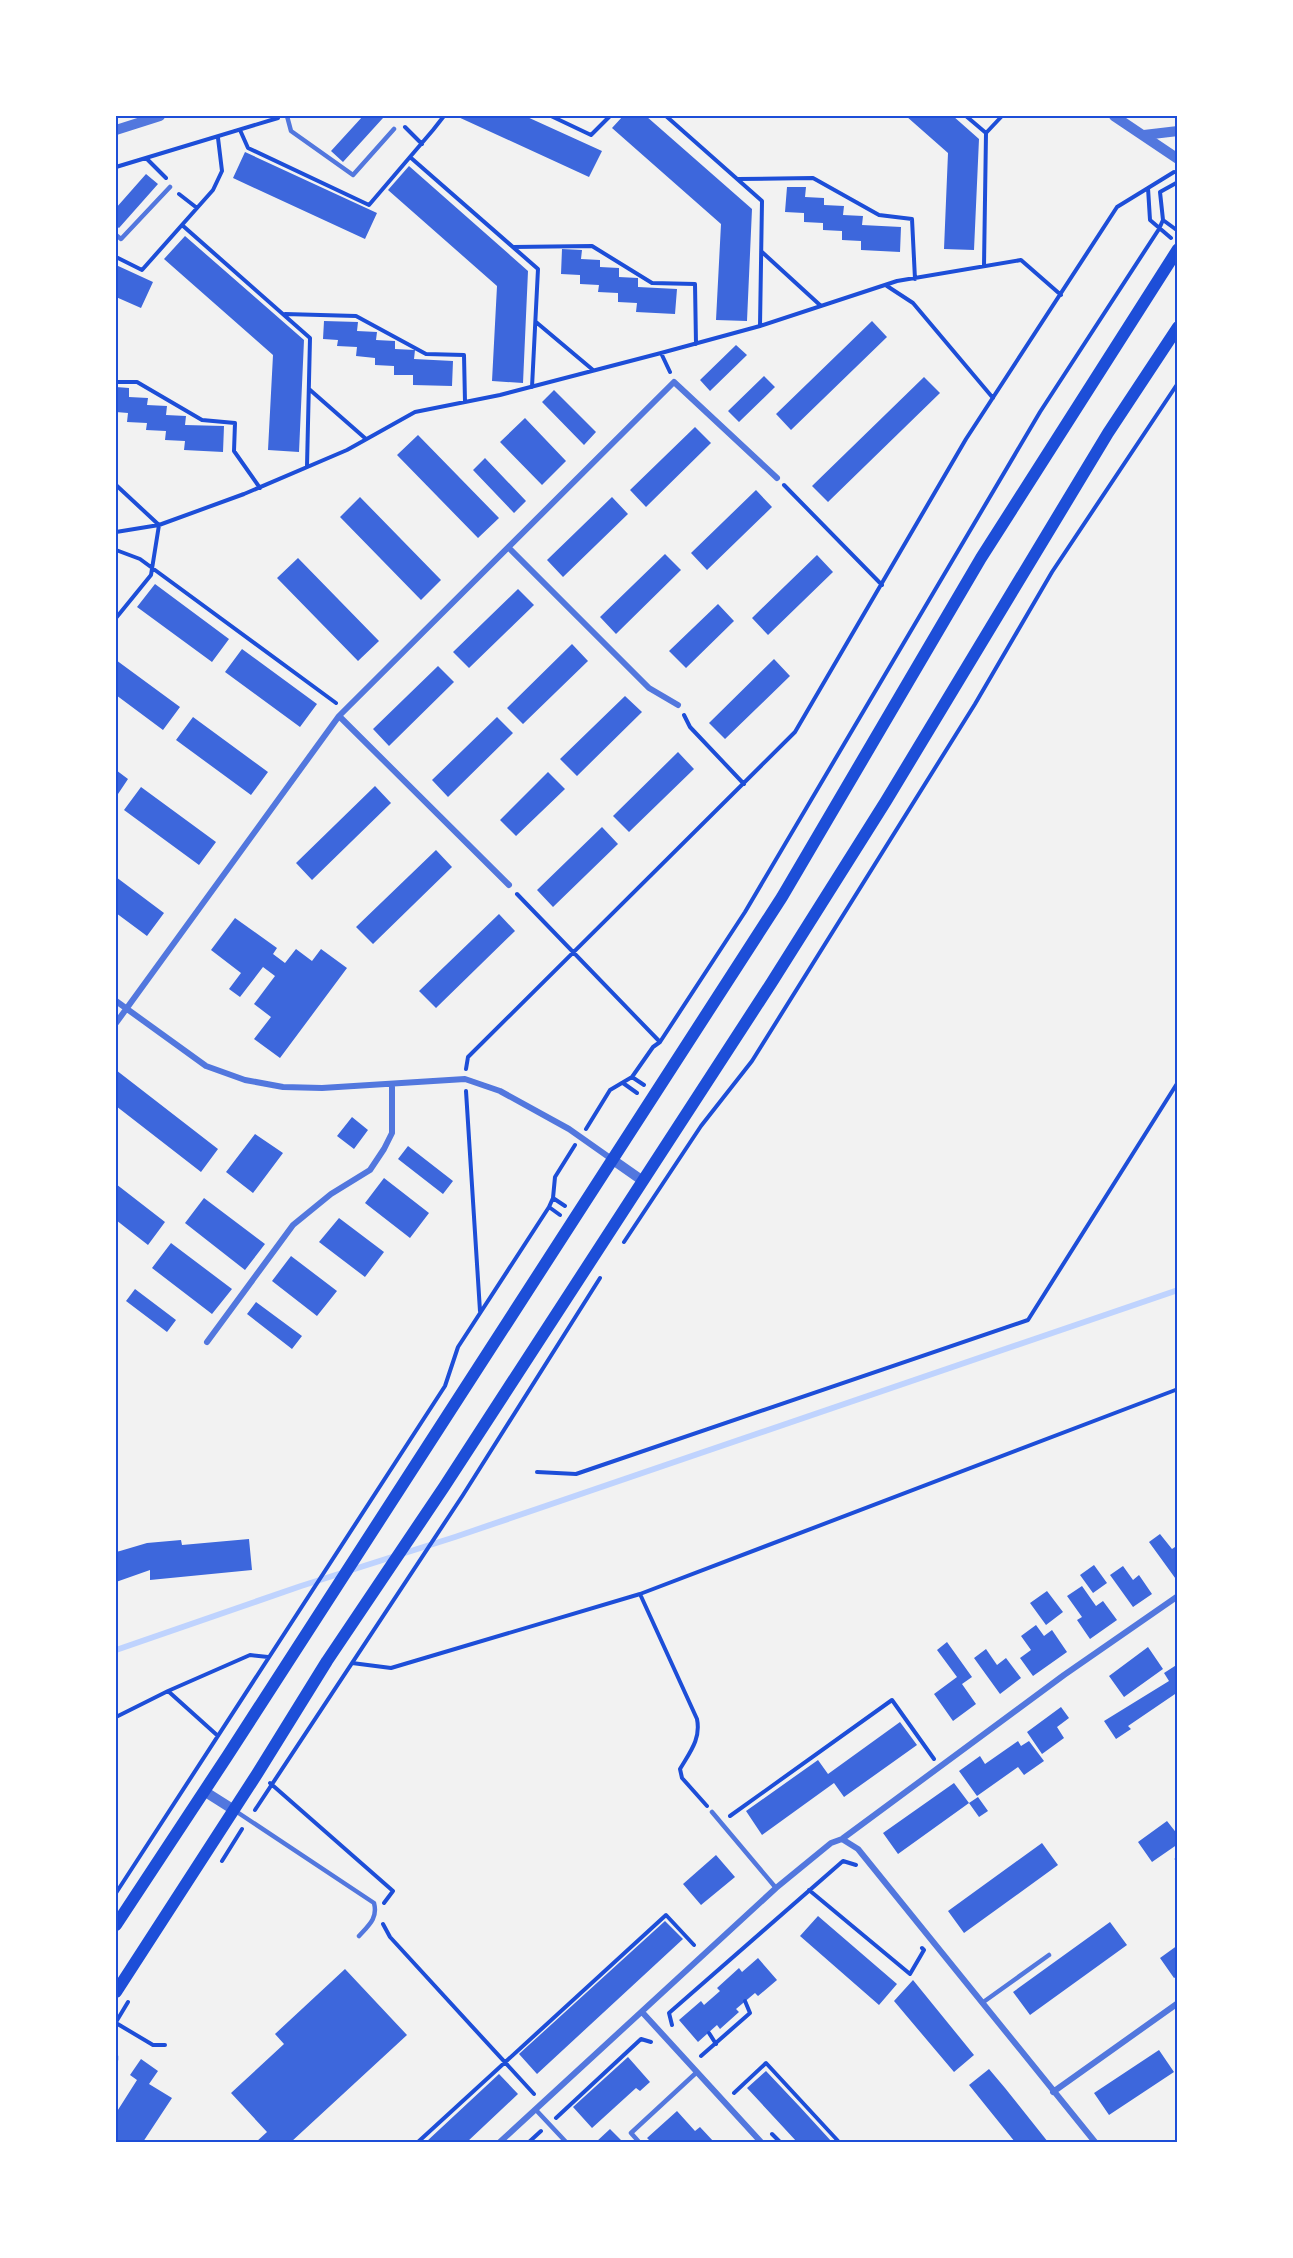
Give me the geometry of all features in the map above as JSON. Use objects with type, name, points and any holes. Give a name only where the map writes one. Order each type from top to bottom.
[{"type":"main road","points":[[116,1924],[782,897],[981,558],[1178,249]]},
{"type":"main road","points":[[116,1992],[327,1661],[643,1181],[886,801],[1108,433],[1178,327]]},
{"type":"street","points":[[116,129],[160,116]]},
{"type":"street","points":[[1114,116],[1178,159]]},
{"type":"street","points":[[1144,135],[1178,131]]},
{"type":"street","points":[[116,1023],[339,716],[674,382],[777,478]]},
{"type":"street","points":[[509,548],[649,688],[678,705]]},
{"type":"street","points":[[339,716],[509,885]]},
{"type":"street","points":[[116,1001],[206,1066],[245,1080],[293,1088],[465,1079],[500,1091],[581,1137],[643,1181]]},
{"type":"street","points":[[207,1342],[293,1225],[332,1194],[369,1170],[384,1149],[392,1132],[392,1084]]},
{"type":"street","points":[[500,2142],[776,1888],[831,1843],[842,1839],[1064,1675],[1178,1596]]},
{"type":"street","points":[[204,1791],[234,1810]]},
{"type":"street","points":[[842,1839],[858,1849],[1095,2142]]},
{"type":"street","points":[[1053,2092],[1178,2003]]},
{"type":"street","points":[[642,2012],[761,2142]]},
{"type":"lane","points":[[287,116],[291,131],[353,175],[394,129]]},
{"type":"lane","points":[[116,235],[121,239],[170,187]]},
{"type":"lane","points":[[234,1810],[375,1903],[377,1912],[372,1922],[359,1936]]},
{"type":"lane","points":[[712,1812],[776,1888]]},
{"type":"lane","points":[[982,2003],[1049,1955]]},
{"type":"lane","points":[[639,2142],[631,2133],[697,2072]]},
{"type":"lane","points":[[536,2110],[566,2142]]},
{"type":"path","points":[[116,167],[287,116]]},
{"type":"path","points":[[551,116],[591,135],[610,116]]},
{"type":"path","points":[[666,116],[762,201],[760,326]]},
{"type":"path","points":[[966,116],[986,133]]},
{"type":"path","points":[[984,266],[986,133],[1002,116]]},
{"type":"path","points":[[399,121],[422,144]]},
{"type":"path","points":[[116,257],[142,270],[213,190],[222,171],[218,138]]},
{"type":"path","points":[[410,157],[538,269],[532,387]]},
{"type":"path","points":[[480,1312],[465,1079],[468,1057],[795,732],[966,439],[1117,207],[1178,170]]},
{"type":"path","points":[[738,179],[813,178],[879,215],[912,219],[915,279]]},
{"type":"path","points":[[116,1893],[446,1386],[458,1347],[549,1207],[553,1198],[555,1177],[610,1090],[632,1077],[653,1047],[660,1042],[745,912],[1040,412],[1158,229],[1163,220],[1160,192],[1178,182]]},
{"type":"path","points":[[1148,188],[1150,220],[1158,229]]},
{"type":"path","points":[[1163,220],[1178,231]]},
{"type":"path","points":[[182,225],[310,338],[307,467]]},
{"type":"path","points":[[513,247],[592,246],[652,283],[695,284],[696,344]]},
{"type":"path","points":[[761,251],[821,306]]},
{"type":"path","points":[[116,532],[159,525],[260,488],[366,439],[416,412],[532,387],[696,344],[886,285],[1021,260],[1061,295]]},
{"type":"path","points":[[886,285],[913,303],[993,398]]},
{"type":"path","points":[[283,314],[356,316],[426,354],[464,355],[465,402]]},
{"type":"path","points":[[535,322],[593,370]]},
{"type":"path","points":[[662,353],[674,382]]},
{"type":"path","points":[[116,382],[137,382],[202,420],[235,423],[234,451],[260,488]]},
{"type":"path","points":[[622,1245],[701,1126],[752,1061],[963,724],[1052,572],[1178,383]]},
{"type":"path","points":[[309,389],[366,439]]},
{"type":"path","points":[[777,478],[882,585]]},
{"type":"path","points":[[116,485],[159,525]]},
{"type":"path","points":[[116,618],[152,575],[159,525]]},
{"type":"path","points":[[116,550],[140,559],[346,709]]},
{"type":"path","points":[[678,705],[690,727],[744,784]]},
{"type":"path","points":[[509,885],[660,1042]]},
{"type":"path","points":[[537,1472],[576,1474],[1028,1320],[1178,1082]]},
{"type":"path","points":[[272,1784],[463,1495],[603,1274]]},
{"type":"path","points":[[352,1663],[391,1668],[640,1594],[1178,1389]]},
{"type":"path","points":[[640,1594],[697,1719],[700,1731],[680,1769],[682,1779],[712,1812]]},
{"type":"path","points":[[116,1717],[250,1655],[268,1657]]},
{"type":"path","points":[[168,1691],[218,1736]]},
{"type":"path","points":[[721,1822],[892,1700],[936,1762]]},
{"type":"path","points":[[257,1774],[272,1784],[393,1892],[377,1912],[390,1937],[534,2094]]},
{"type":"path","points":[[678,2031],[670,2022],[669,2013],[809,1890],[843,1862],[855,1864],[862,1873]]},
{"type":"path","points":[[809,1890],[910,1974],[924,1950],[917,1941]]},
{"type":"path","points":[[418,2142],[666,1915],[694,1946]]},
{"type":"path","points":[[701,2056],[750,2013],[745,2001]]},
{"type":"path","points":[[116,2023],[153,2045],[165,2045]]},
{"type":"path","points":[[709,2032],[716,2044]]},
{"type":"path","points":[[529,2142],[641,2039]]},
{"type":"path","points":[[693,2047],[708,2063]]},
{"type":"path","points":[[734,2093],[766,2063],[839,2142]]},
{"type":"path","points":[[728,2086],[742,2101]]},
{"type":"path","points":[[765,2126],[780,2142]]},
{"type":"building","points":[[363,116],[383,118],[343,162],[331,151]]},
{"type":"building","points":[[456,116],[525,116],[602,151],[589,177]]},
{"type":"building","points":[[623,116],[646,116],[752,209],[747,321],[716,320],[721,224],[612,128]]},
{"type":"building","points":[[906,116],[953,116],[979,139],[974,250],[944,249],[948,153]]},
{"type":"building","points":[[245,152],[377,213],[365,239],[233,178]]},
{"type":"building","points":[[409,166],[528,271],[523,383],[492,381],[497,286],[388,190]]},
{"type":"building","points":[[146,174],[158,184],[119,228],[116,226],[116,208]]},
{"type":"building","points":[[787,187],[806,187],[805,197],[824,198],[824,205],[844,206],[843,215],[863,216],[862,225],[901,227],[900,252],[861,250],[861,241],[842,240],[842,231],[823,230],[823,223],[804,222],[804,213],[785,212]]},
{"type":"building","points":[[185,236],[304,340],[299,452],[268,450],[273,355],[164,259]]},
{"type":"building","points":[[562,249],[582,250],[581,259],[600,260],[600,267],[619,268],[619,277],[638,278],[638,287],[677,289],[675,314],[636,312],[637,303],[618,302],[618,293],[598,292],[599,285],[580,284],[580,275],[561,274]]},
{"type":"building","points":[[116,265],[153,282],[141,308],[116,297]]},
{"type":"building","points":[[324,321],[358,322],[357,331],[377,332],[376,340],[395,341],[395,349],[415,350],[414,359],[453,361],[452,386],[413,385],[413,375],[394,375],[394,366],[375,365],[375,358],[356,356],[357,347],[337,346],[338,340],[323,339]]},
{"type":"building","points":[[872,321],[887,337],[791,430],[776,414]]},
{"type":"building","points":[[736,345],[747,355],[710,391],[700,380]]},
{"type":"building","points":[[764,376],[775,387],[739,422],[728,411]]},
{"type":"building","points":[[924,377],[940,393],[828,502],[812,486]]},
{"type":"building","points":[[116,387],[129,388],[129,397],[148,398],[147,405],[167,406],[166,415],[186,416],[185,425],[224,426],[223,452],[184,450],[185,441],[165,440],[166,431],[146,430],[147,423],[127,422],[128,413],[116,412]]},
{"type":"building","points":[[554,390],[596,432],[584,445],[542,402]]},
{"type":"building","points":[[525,418],[566,461],[542,485],[500,442]]},
{"type":"building","points":[[695,427],[711,443],[646,507],[630,490]]},
{"type":"building","points":[[418,435],[499,518],[478,538],[397,455]]},
{"type":"building","points":[[485,458],[526,501],[514,513],[473,470]]},
{"type":"building","points":[[756,490],[772,507],[707,570],[691,553]]},
{"type":"building","points":[[360,497],[441,580],[421,600],[340,517]]},
{"type":"building","points":[[612,497],[628,514],[563,577],[547,560]]},
{"type":"building","points":[[665,554],[681,570],[616,634],[600,617]]},
{"type":"building","points":[[817,555],[833,572],[768,635],[752,618]]},
{"type":"building","points":[[298,558],[379,641],[358,661],[277,578]]},
{"type":"building","points":[[155,584],[229,639],[212,662],[137,607]]},
{"type":"building","points":[[518,589],[534,605],[469,668],[453,652]]},
{"type":"building","points":[[718,604],[734,621],[686,668],[669,651]]},
{"type":"building","points":[[572,644],[588,661],[523,724],[507,708]]},
{"type":"building","points":[[242,649],[317,704],[300,727],[225,672]]},
{"type":"building","points":[[774,659],[790,676],[725,739],[709,723]]},
{"type":"building","points":[[116,660],[180,707],[163,730],[116,695]]},
{"type":"building","points":[[438,666],[454,682],[389,746],[373,729]]},
{"type":"building","points":[[625,696],[642,712],[577,776],[560,759]]},
{"type":"building","points":[[193,717],[268,772],[251,795],[176,740]]},
{"type":"building","points":[[497,717],[513,733],[448,797],[432,780]]},
{"type":"building","points":[[678,752],[694,769],[629,832],[613,816]]},
{"type":"building","points":[[116,770],[128,779],[116,797]]},
{"type":"building","points":[[548,772],[565,789],[516,836],[500,820]]},
{"type":"building","points":[[375,786],[391,803],[312,880],[296,863]]},
{"type":"building","points":[[141,787],[216,842],[199,865],[124,810]]},
{"type":"building","points":[[602,827],[618,844],[553,907],[537,890]]},
{"type":"building","points":[[436,850],[452,867],[373,944],[356,927]]},
{"type":"building","points":[[116,877],[164,913],[147,936],[116,913]]},
{"type":"building","points":[[499,914],[515,931],[436,1008],[419,991]]},
{"type":"building","points":[[235,918],[277,948],[273,954],[285,963],[296,949],[312,961],[321,949],[347,968],[280,1058],[254,1039],[271,1017],[254,1004],[275,976],[263,967],[240,997],[229,989],[241,973],[211,950]]},
{"type":"building","points":[[116,1070],[218,1149],[201,1172],[116,1106]]},
{"type":"building","points":[[352,1117],[368,1130],[354,1149],[337,1136]]},
{"type":"building","points":[[255,1134],[283,1153],[253,1193],[226,1172]]},
{"type":"building","points":[[408,1146],[453,1181],[443,1194],[398,1159]]},
{"type":"building","points":[[384,1178],[429,1213],[410,1238],[365,1203]]},
{"type":"building","points":[[116,1184],[165,1222],[148,1245],[116,1220]]},
{"type":"building","points":[[204,1198],[265,1244],[245,1270],[185,1223]]},
{"type":"building","points":[[339,1218],[384,1252],[365,1277],[319,1242]]},
{"type":"building","points":[[171,1243],[232,1289],[212,1314],[152,1268]]},
{"type":"building","points":[[291,1256],[337,1291],[317,1316],[272,1281]]},
{"type":"building","points":[[135,1289],[176,1320],[167,1332],[126,1301]]},
{"type":"building","points":[[256,1302],[302,1336],[292,1349],[247,1314]]},
{"type":"building","points":[[1160,1534],[1172,1549],[1178,1545],[1178,1582],[1149,1542]]},
{"type":"building","points":[[249,1539],[252,1570],[150,1580],[150,1570],[116,1582],[116,1552],[147,1543],[181,1540],[182,1545]]},
{"type":"building","points":[[1094,1565],[1107,1583],[1093,1593],[1080,1575]]},
{"type":"building","points":[[1123,1566],[1133,1580],[1139,1575],[1152,1594],[1133,1607],[1110,1575]]},
{"type":"building","points":[[1082,1586],[1096,1606],[1103,1601],[1117,1620],[1090,1639],[1077,1620],[1082,1617],[1067,1596]]},
{"type":"building","points":[[1047,1591],[1063,1612],[1046,1625],[1030,1603]]},
{"type":"building","points":[[1036,1625],[1044,1636],[1052,1630],[1067,1652],[1033,1676],[1020,1658],[1031,1650],[1021,1636]]},
{"type":"building","points":[[947,1642],[972,1677],[962,1684],[976,1704],[953,1721],[934,1694],[957,1677],[937,1650]]},
{"type":"building","points":[[1148,1647],[1163,1669],[1124,1697],[1109,1676]]},
{"type":"building","points":[[986,1649],[997,1665],[1006,1658],[1021,1678],[1000,1694],[974,1658]]},
{"type":"building","points":[[1178,1664],[1178,1692],[1128,1726],[1131,1729],[1116,1739],[1104,1721],[1169,1681],[1164,1673]]},
{"type":"building","points":[[1061,1707],[1069,1718],[1057,1727],[1064,1738],[1042,1754],[1027,1732]]},
{"type":"building","points":[[900,1722],[917,1745],[844,1797],[834,1783],[762,1835],[746,1811],[818,1760],[828,1774]]},
{"type":"building","points":[[1018,1741],[1021,1746],[1029,1741],[1044,1761],[1024,1775],[1018,1767],[977,1796],[959,1771],[980,1756],[985,1764]]},
{"type":"building","points":[[954,1783],[969,1803],[898,1854],[883,1833]]},
{"type":"building","points":[[978,1797],[988,1811],[979,1817],[969,1803]]},
{"type":"building","points":[[1167,1821],[1178,1835],[1178,1844],[1152,1862],[1138,1842]]},
{"type":"building","points":[[1042,1843],[1058,1865],[964,1933],[948,1911]]},
{"type":"building","points":[[716,1855],[735,1877],[701,1905],[683,1884]]},
{"type":"building","points":[[818,1916],[897,1984],[879,2005],[800,1936]]},
{"type":"building","points":[[665,1921],[683,1939],[537,2074],[519,2054]]},
{"type":"building","points":[[1110,1922],[1127,1945],[1030,2015],[1013,1992]]},
{"type":"building","points":[[1178,1945],[1178,1976],[1174,1978],[1160,1958]]},
{"type":"building","points":[[758,1958],[777,1980],[758,1996],[755,1993],[736,2009],[739,2012],[720,2029],[717,2025],[698,2042],[679,2020],[701,2001],[704,2005],[720,1991],[717,1988],[739,1968],[742,1972]]},
{"type":"building","points":[[345,1969],[407,2035],[291,2142],[256,2142],[267,2132],[231,2093],[284,2044],[275,2034]]},
{"type":"building","points":[[913,1980],[974,2055],[954,2072],[894,2001]]},
{"type":"building","points":[[1159,2050],[1174,2072],[1109,2115],[1094,2093]]},
{"type":"building","points":[[628,2057],[650,2082],[640,2091],[636,2088],[592,2128],[573,2107]]},
{"type":"building","points":[[141,2059],[158,2071],[149,2084],[172,2098],[143,2142],[116,2142],[116,2113],[137,2080],[130,2075]]},
{"type":"building","points":[[989,2069],[1048,2142],[1015,2142],[969,2085]]},
{"type":"building","points":[[766,2071],[832,2142],[797,2142],[747,2088]]},
{"type":"building","points":[[499,2074],[518,2094],[467,2142],[426,2142]]},
{"type":"building","points":[[677,2111],[695,2131],[700,2127],[714,2142],[651,2142],[647,2138]]},
{"type":"building","points":[[610,2129],[623,2142],[596,2142]]},
{"type":"waterway","points":[[116,1650],[301,1586],[455,1537],[1178,1290]]}]
